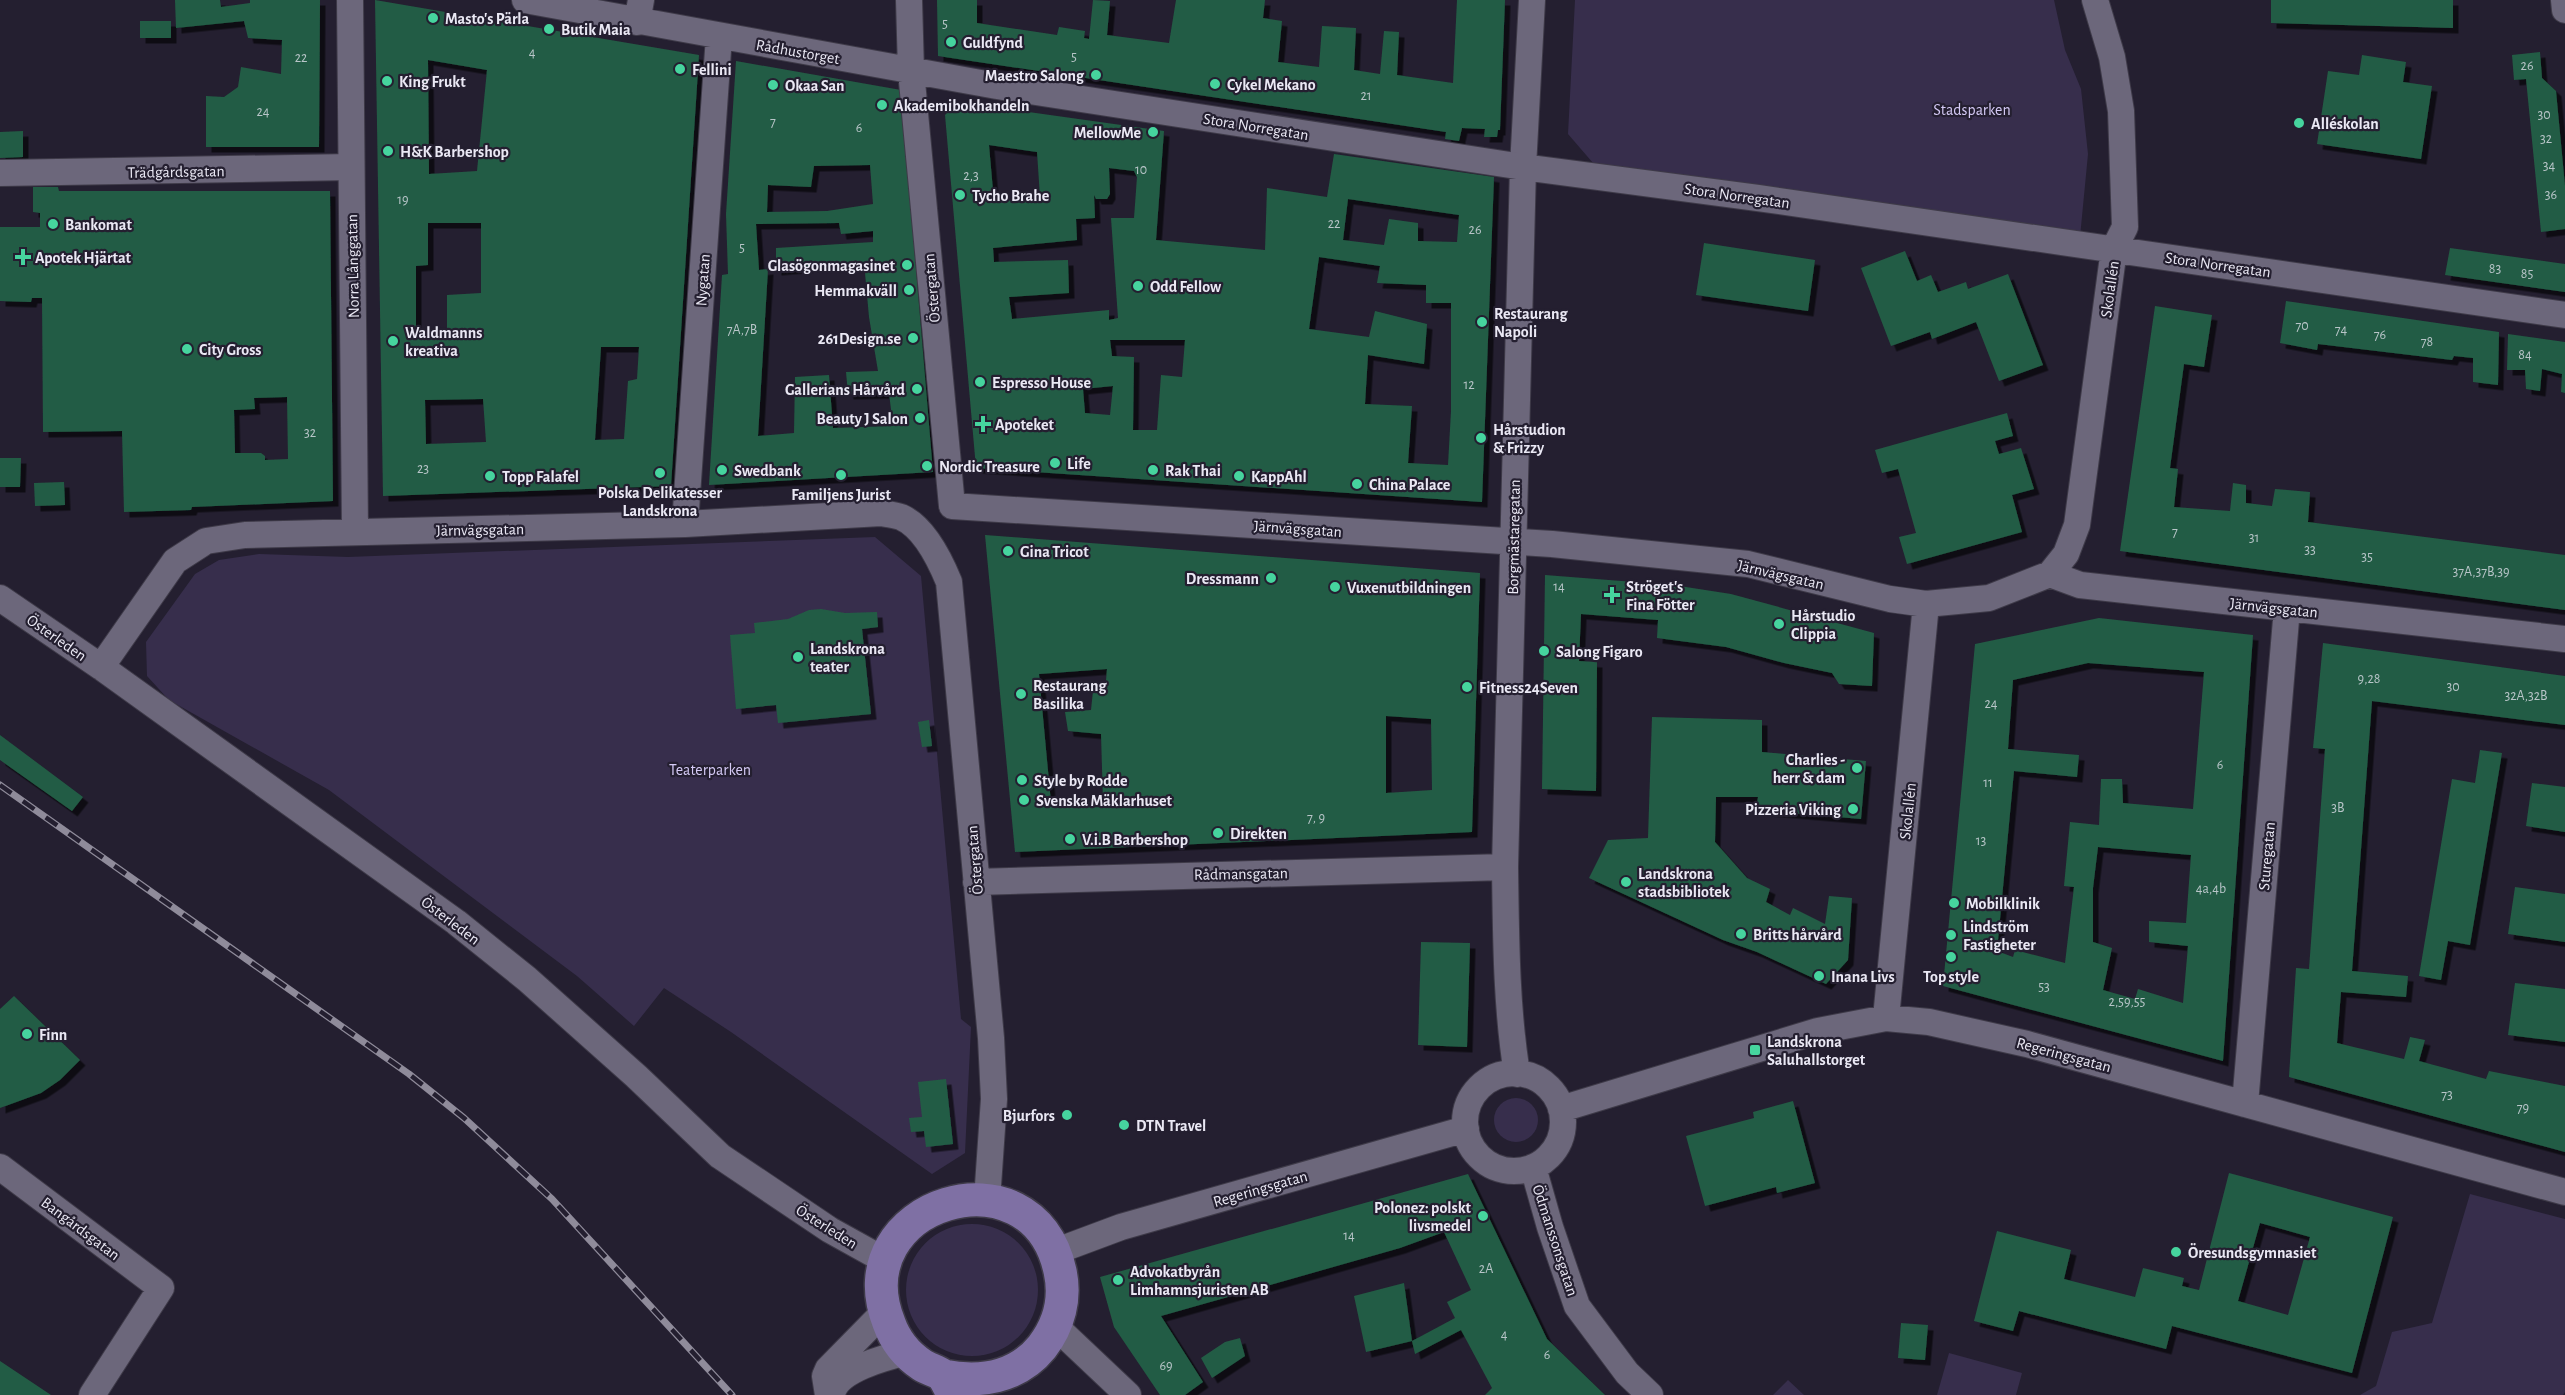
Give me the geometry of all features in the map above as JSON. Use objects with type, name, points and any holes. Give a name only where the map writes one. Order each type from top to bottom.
[{"type":"main road","points":[[955,1200],[987,1200],[1001,1204],[1027,1218],[1038,1227],[1054,1252],[1063,1288],[1059,1314],[1055,1326],[1041,1348],[996,1385],[974,1380],[948,1385],[908,1352],[893,1333],[885,1311],[882,1278],[886,1262],[901,1233],[925,1212],[955,1200]]},
{"type":"street","name":"Norra Långgatan","points":[[350,0],[355,532]]},
{"type":"street","name":"Rådhustorget","points":[[525,0],[639,11],[719,36],[911,71]]},
{"type":"street","points":[[909,0],[911,71]]},
{"type":"street","name":"Borgmästaregatan","points":[[1517,1074],[1511,1036],[1507,973],[1505,867],[1523,167],[1532,0]]},
{"type":"street","name":"Skolallén","points":[[2050,574],[2066,554],[2077,525],[2114,249],[2124,228],[2121,111],[2112,57],[2095,0]]},
{"type":"street","points":[[2564,0],[2565,10]]},
{"type":"street","name":"Nygatan","points":[[685,524],[719,36]]},
{"type":"street","name":"Stora Norregatan","points":[[911,71],[1523,167],[1758,198],[2565,315]]},
{"type":"street","name":"Östergatan","points":[[911,71],[952,506]]},
{"type":"street","name":"Trädgårdsgatan","points":[[0,173],[351,167]]},
{"type":"street","name":"Järnvägsgatan","points":[[952,506],[1552,544],[1748,564],[1890,599],[1926,604],[1989,598],[2050,574],[2080,585],[2565,639]]},
{"type":"street","name":"Järnvägsgatan","points":[[101,667],[175,561],[206,541],[245,535],[685,524],[882,513],[901,517],[917,529]]},
{"type":"street","name":"Östergatan","points":[[917,529],[940,561],[949,582],[991,1038],[994,1100],[987,1200]]},
{"type":"street","name":"Österleden","points":[[0,598],[101,667],[465,929],[578,1024],[720,1155],[830,1230],[886,1262]]},
{"type":"street","name":"Skolallén","points":[[1886,1018],[1926,604]]},
{"type":"street","name":"Sturegatan","points":[[2245,1104],[2287,608]]},
{"type":"street","name":"Rådmansgatan","points":[[976,882],[1505,867]]},
{"type":"street","name":"Regeringsgatan","points":[[1561,1109],[1818,1032],[1886,1018],[1929,1022],[2027,1044],[2565,1192]]},
{"type":"street","points":[[1517,1074],[1531,1077],[1545,1084],[1555,1095],[1561,1109],[1563,1126],[1558,1143],[1548,1158],[1533,1167],[1514,1171],[1495,1167],[1479,1156],[1468,1139],[1466,1129],[1469,1104],[1478,1089],[1492,1079],[1517,1074]]},
{"type":"street","name":"Regeringsgatan","points":[[1054,1252],[1121,1227],[1466,1129]]},
{"type":"street","name":"Bangårdsgatan","points":[[0,1167],[161,1288],[92,1395]]},
{"type":"street","name":"Ödmanssonsgatan","points":[[1533,1167],[1550,1227],[1577,1306],[1627,1373],[1650,1395]]},
{"type":"street","points":[[828,1395],[825,1376],[828,1369],[885,1311]]},
{"type":"street","points":[[1055,1326],[1128,1395]]},
{"type":"street","points":[[832,1395],[834,1385],[845,1376],[874,1362],[908,1352]]},
{"type":"green space","name":"Stadsparken","points":[[1575,0],[2054,0],[2065,50],[2081,89],[2088,154],[2080,237],[1763,187],[1593,163],[1568,134]]},
{"type":"green space","name":"Teaterparken","points":[[875,537],[921,576],[961,1019],[971,1027],[965,1153],[932,1174],[731,1032],[664,988],[634,1026],[577,976],[329,790],[169,700],[147,676],[146,642],[195,574],[219,560],[259,554],[348,557]]},
{"type":"green space","points":[[1516,1098],[1531,1105],[1538,1120],[1531,1135],[1516,1142],[1501,1135],[1494,1120],[1501,1105]]},
{"type":"green space","points":[[2470,1194],[2565,1219],[2565,1392],[2563,1395],[2360,1395],[2376,1386],[2392,1332],[2432,1323]]},
{"type":"green space","points":[[972,1224],[997,1229],[1019,1243],[1033,1265],[1038,1290],[1033,1315],[1019,1337],[997,1351],[972,1356],[947,1351],[925,1337],[911,1315],[906,1290],[911,1265],[925,1243],[947,1229]]},
{"type":"green space","points":[[1949,1353],[2022,1373],[2016,1395],[1937,1395]]},
{"type":"green space","points":[[1788,1380],[1804,1395],[1773,1395]]},
{"type":"building","points":[[175,0],[220,0],[221,7],[250,3],[250,0],[320,0],[319,147],[206,147],[206,96],[224,97],[238,87],[241,67],[281,74],[282,40],[248,38],[244,21],[176,28]]},
{"type":"building","points":[[375,0],[699,55],[671,486],[383,496]],"holes":[[[428,60],[487,70],[477,171],[429,174]],[[428,223],[481,223],[481,293],[447,295],[447,332],[416,333],[416,266],[428,265]],[[601,347],[639,347],[637,379],[628,381],[624,439],[595,440]],[[483,399],[486,442],[426,444],[425,400]]]},
{"type":"building","points":[[937,0],[977,0],[977,23],[1057,35],[1059,27],[1085,31],[1084,38],[1089,39],[1093,0],[1110,1],[1107,35],[1169,43],[1176,0],[1265,0],[1263,18],[1282,21],[1278,62],[1319,67],[1322,26],[1356,28],[1354,70],[1380,74],[1384,31],[1399,32],[1397,75],[1453,83],[1457,0],[1505,0],[1500,130],[1498,130],[1497,137],[1484,137],[1485,129],[1462,128],[1459,141],[1445,139],[1446,132],[938,56]]},
{"type":"building","points":[[2271,0],[2453,0],[2453,28],[2271,23]]},
{"type":"building","points":[[140,21],[171,21],[171,38],[140,38]]},
{"type":"building","points":[[2540,52],[2542,78],[2556,91],[2565,186],[2565,229],[2541,232],[2526,79],[2514,80],[2512,55]]},
{"type":"building","points":[[2362,55],[2406,62],[2403,82],[2432,86],[2421,159],[2317,144],[2328,71],[2359,75]]},
{"type":"building","points":[[736,61],[901,90],[933,472],[709,485],[722,275],[728,274],[726,214]],"holes":[[[870,165],[873,204],[827,211],[767,212],[768,185],[811,187],[814,166]],[[839,223],[841,234],[873,231],[873,242],[776,248],[776,270],[864,262],[869,317],[878,371],[846,372],[848,394],[889,393],[893,426],[833,428],[829,375],[795,377],[794,433],[758,436],[768,269],[759,270],[756,224]]]},
{"type":"building","points":[[957,102],[1164,131],[1156,240],[1265,250],[1267,188],[1327,197],[1334,154],[1494,177],[1482,502],[976,468],[945,115]],"holes":[[[989,145],[1037,152],[1040,197],[994,202]],[[1109,168],[1134,171],[1137,177],[1134,218],[1111,218],[1118,318],[1109,320],[1109,310],[1012,319],[1009,297],[1069,293],[1068,260],[994,262],[993,248],[1077,240],[1076,219],[1095,218],[1094,195],[1096,199],[1107,199],[1110,194]],[[1348,199],[1459,215],[1457,242],[1418,241],[1418,223],[1389,219],[1384,245],[1343,240]],[[1319,257],[1380,266],[1377,283],[1426,285],[1426,303],[1451,303],[1451,411],[1448,465],[1408,463],[1412,406],[1365,404],[1368,355],[1424,364],[1427,324],[1375,311],[1369,337],[1309,329]],[[1110,340],[1185,340],[1182,377],[1161,375],[1157,430],[1133,430],[1134,357],[1112,356]],[[1113,386],[1110,415],[1085,413],[1083,389]]]},
{"type":"building","points":[[23,131],[23,157],[0,158],[0,132]]},
{"type":"building","name":"City Gross","points":[[33,187],[58,187],[59,191],[330,191],[333,501],[124,512],[122,431],[43,432],[42,298],[32,298],[31,302],[0,301],[0,227],[40,227],[40,213],[33,212]],"holes":[[[287,397],[288,459],[265,460],[265,456],[261,453],[235,453],[234,410],[255,409],[254,398]]]},
{"type":"building","points":[[1704,243],[1815,260],[1808,311],[1696,295]]},
{"type":"building","points":[[2450,248],[2565,264],[2565,292],[2445,275]]},
{"type":"building","points":[[1905,251],[1917,281],[1931,275],[1938,292],[1966,282],[1968,289],[2008,274],[2043,365],[1999,381],[1976,322],[1932,339],[1930,332],[1891,346],[1861,268]]},
{"type":"building","points":[[2286,301],[2499,332],[2498,385],[2473,382],[2473,358],[2454,356],[2452,360],[2318,344],[2317,350],[2280,343]]},
{"type":"building","points":[[2155,306],[2212,315],[2204,367],[2184,364],[2170,468],[2178,469],[2174,507],[2230,511],[2233,483],[2246,485],[2246,503],[2272,506],[2275,489],[2310,492],[2308,522],[2565,555],[2565,610],[2120,551]]},
{"type":"building","points":[[2508,334],[2565,342],[2565,393],[2561,392],[2562,374],[2542,369],[2540,391],[2526,389],[2525,370],[2507,370]]},
{"type":"building","points":[[2007,413],[2013,436],[1995,441],[1999,454],[2021,448],[2034,489],[2012,495],[2022,532],[1907,564],[1899,537],[1916,533],[1898,469],[1882,473],[1875,450]]},
{"type":"building","points":[[0,458],[21,458],[20,487],[0,487]]},
{"type":"building","points":[[64,482],[65,505],[35,506],[34,483]]},
{"type":"building","points":[[985,535],[1480,573],[1472,832],[1015,852]],"holes":[[[1107,669],[1105,692],[1093,691],[1091,710],[1065,712],[1068,731],[1101,734],[1103,802],[1051,803],[1039,674]],[[1386,716],[1431,719],[1432,790],[1386,793]]]},
{"type":"building","points":[[1545,575],[1673,585],[1731,594],[1874,633],[1872,686],[1839,684],[1832,673],[1726,647],[1657,638],[1658,620],[1581,614],[1579,661],[1597,662],[1596,791],[1542,789]]},
{"type":"building","name":"Landskrona teater","points":[[821,609],[845,613],[877,612],[878,627],[862,629],[871,714],[778,723],[776,705],[736,709],[730,635],[755,633],[754,623],[788,619],[809,610]]},
{"type":"building","points":[[2099,618],[2253,635],[2223,1061],[1943,986],[1975,644]],"holes":[[[2088,663],[2204,672],[2193,809],[2123,803],[2122,779],[2101,779],[2099,825],[2070,822],[2064,886],[2074,887],[2065,963],[2015,950],[2013,957],[1997,951],[2014,771],[2077,777],[2079,755],[2008,749],[2013,680]],[[2098,847],[2191,855],[2186,923],[2149,921],[2149,942],[2188,946],[2183,1003],[2138,989],[2135,999],[2103,990],[2112,948],[2093,942],[2093,888]]]},
{"type":"building","points":[[2323,643],[2565,676],[2565,725],[2372,701],[2352,971],[2408,976],[2406,997],[2341,992],[2337,1043],[2404,1059],[2410,1037],[2425,1040],[2419,1061],[2486,1079],[2489,1071],[2565,1086],[2565,1152],[2289,1077],[2296,968],[2309,969],[2325,749],[2313,748]]},
{"type":"building","points":[[1652,717],[1762,720],[1762,752],[1866,761],[1861,819],[1756,810],[1758,797],[1716,797],[1715,842],[1747,878],[1770,889],[1766,902],[1790,915],[1793,908],[1825,924],[1829,896],[1852,898],[1848,960],[1826,984],[1757,952],[1723,940],[1589,878],[1608,840],[1648,838]]},
{"type":"building","points":[[929,720],[932,746],[922,747],[918,722]]},
{"type":"building","points":[[0,735],[83,797],[72,811],[0,760]]},
{"type":"building","points":[[2480,750],[2502,753],[2470,945],[2448,941],[2441,980],[2419,976],[2452,779],[2475,783]]},
{"type":"building","points":[[2532,783],[2565,787],[2565,832],[2526,826]]},
{"type":"building","points":[[2515,887],[2565,894],[2565,942],[2508,934]]},
{"type":"building","points":[[1421,942],[1470,943],[1467,1047],[1418,1045]]},
{"type":"building","points":[[2515,983],[2565,989],[2565,1042],[2508,1035]]},
{"type":"building","name":"Finn","points":[[14,996],[80,1060],[60,1080],[41,1093],[0,1108],[0,1009]]},
{"type":"building","points":[[946,1079],[953,1144],[926,1147],[924,1131],[911,1132],[909,1118],[922,1117],[918,1082]]},
{"type":"building","points":[[1793,1101],[1815,1183],[1777,1193],[1776,1187],[1705,1206],[1686,1136],[1754,1118],[1753,1112]]},
{"type":"building","points":[[2229,1173],[2393,1217],[2352,1373],[2172,1326],[2166,1349],[2019,1311],[2013,1331],[1974,1321],[1997,1231],[2071,1250],[2064,1279],[2135,1297],[2143,1268],[2184,1278],[2182,1286],[2199,1290]],"holes":[[[2260,1223],[2310,1237],[2288,1315],[2238,1301]]]},
{"type":"building","points":[[1468,1174],[1547,1339],[1605,1395],[1485,1395],[1492,1388],[1461,1330],[1415,1354],[1412,1341],[1455,1318],[1447,1302],[1471,1290],[1444,1232],[1400,1248],[1161,1316],[1203,1382],[1185,1395],[1160,1395],[1114,1327],[1100,1277]]},
{"type":"building","points":[[1404,1283],[1412,1341],[1366,1352],[1354,1296]]},
{"type":"building","points":[[1901,1323],[1928,1325],[1925,1360],[1898,1358]]},
{"type":"building","points":[[1240,1338],[1245,1356],[1212,1378],[1201,1358],[1225,1342]]},
{"type":"building","points":[[0,1361],[51,1395],[0,1395]]},
{"type":"railway","points":[[0,785],[409,1074],[464,1118],[552,1199],[732,1395]]},
{"type":"place","name":"Masto's Pärla","points":[[433,18]]},
{"type":"place","name":"Butik Maia","points":[[549,29]]},
{"type":"place","name":"Guldfynd","points":[[951,42]]},
{"type":"place","name":"Fellini","points":[[680,69]]},
{"type":"place","name":"Maestro Salong","points":[[1096,75]]},
{"type":"place","name":"King Frukt","points":[[387,81]]},
{"type":"place","name":"Cykel Mekano","points":[[1215,84]]},
{"type":"place","name":"Okaa San","points":[[773,85]]},
{"type":"place","name":"Akademibokhandeln","points":[[882,105]]},
{"type":"place","name":"Alléskolan","points":[[2299,123]]},
{"type":"place","name":"MellowMe","points":[[1153,132]]},
{"type":"place","name":"H&K Barbershop","points":[[388,151]]},
{"type":"place","name":"Tycho Brahe","points":[[960,195]]},
{"type":"place","name":"Bankomat","points":[[53,224]]},
{"type":"place","name":"Apotek Hjärtat","points":[[23,257]]},
{"type":"place","name":"Glasögonmagasinet","points":[[907,265]]},
{"type":"place","name":"Odd Fellow","points":[[1138,286]]},
{"type":"place","name":"Hemmakväll","points":[[909,290]]},
{"type":"place","name":"Restaurang Napoli","points":[[1482,322]]},
{"type":"place","name":"261Design.se","points":[[913,338]]},
{"type":"place","name":"Waldmanns kreativa","points":[[393,341]]},
{"type":"place","name":"City Gross","points":[[187,349]]},
{"type":"place","name":"Espresso House","points":[[980,382]]},
{"type":"place","name":"Gallerians Hårvård","points":[[917,389]]},
{"type":"place","name":"Beauty J Salon","points":[[920,418]]},
{"type":"place","name":"Apoteket","points":[[983,424]]},
{"type":"place","name":"Hårstudion & Frizzy","points":[[1481,438]]},
{"type":"place","name":"Life","points":[[1055,463]]},
{"type":"place","name":"Nordic Treasure","points":[[927,466]]},
{"type":"place","name":"Swedbank","points":[[722,470]]},
{"type":"place","name":"Rak Thai","points":[[1153,470]]},
{"type":"place","name":"Polska Delikatesser Landskrona","points":[[660,473]]},
{"type":"place","name":"Familjens Jurist","points":[[841,475]]},
{"type":"place","name":"Topp Falafel","points":[[490,476]]},
{"type":"place","name":"KappAhl","points":[[1239,476]]},
{"type":"place","name":"China Palace","points":[[1357,484]]},
{"type":"place","name":"Gina Tricot","points":[[1008,551]]},
{"type":"place","name":"Dressmann","points":[[1271,578]]},
{"type":"place","name":"Vuxenutbildningen","points":[[1335,587]]},
{"type":"place","name":"Ströget's Fina Fötter","points":[[1612,595]]},
{"type":"place","name":"Hårstudio Clippia","points":[[1779,624]]},
{"type":"place","name":"Salong Figaro","points":[[1544,651]]},
{"type":"place","name":"Landskrona teater","points":[[798,657]]},
{"type":"place","name":"Fitness24Seven","points":[[1467,687]]},
{"type":"place","name":"Restaurang Basilika","points":[[1021,694]]},
{"type":"place","name":"Charlies - herr & dam","points":[[1857,768]]},
{"type":"place","name":"Style by Rodde","points":[[1022,780]]},
{"type":"place","name":"Svenska Mäklarhuset","points":[[1024,800]]},
{"type":"place","name":"Pizzeria Viking","points":[[1853,809]]},
{"type":"place","name":"Direkten","points":[[1218,833]]},
{"type":"place","name":"V.i.B Barbershop","points":[[1070,839]]},
{"type":"place","name":"Landskrona stadsbibliotek","points":[[1626,882]]},
{"type":"place","name":"Mobilklinik","points":[[1954,903]]},
{"type":"place","name":"Britts hårvård","points":[[1741,934]]},
{"type":"place","name":"Lindström Fastigheter","points":[[1951,935]]},
{"type":"place","name":"Top style","points":[[1951,957]]},
{"type":"place","name":"Inana Livs","points":[[1819,976]]},
{"type":"place","name":"Finn","points":[[27,1034]]},
{"type":"place","name":"Landskrona Saluhallstorget","points":[[1755,1050]]},
{"type":"place","name":"Bjurfors","points":[[1067,1115]]},
{"type":"place","name":"DTN Travel","points":[[1124,1125]]},
{"type":"place","name":"Polonez: polskt livsmedel","points":[[1483,1216]]},
{"type":"place","name":"Öresundsgymnasiet","points":[[2176,1252]]},
{"type":"place","name":"Advokatbyrån Limhamnsjuristen AB","points":[[1118,1280]]}]
